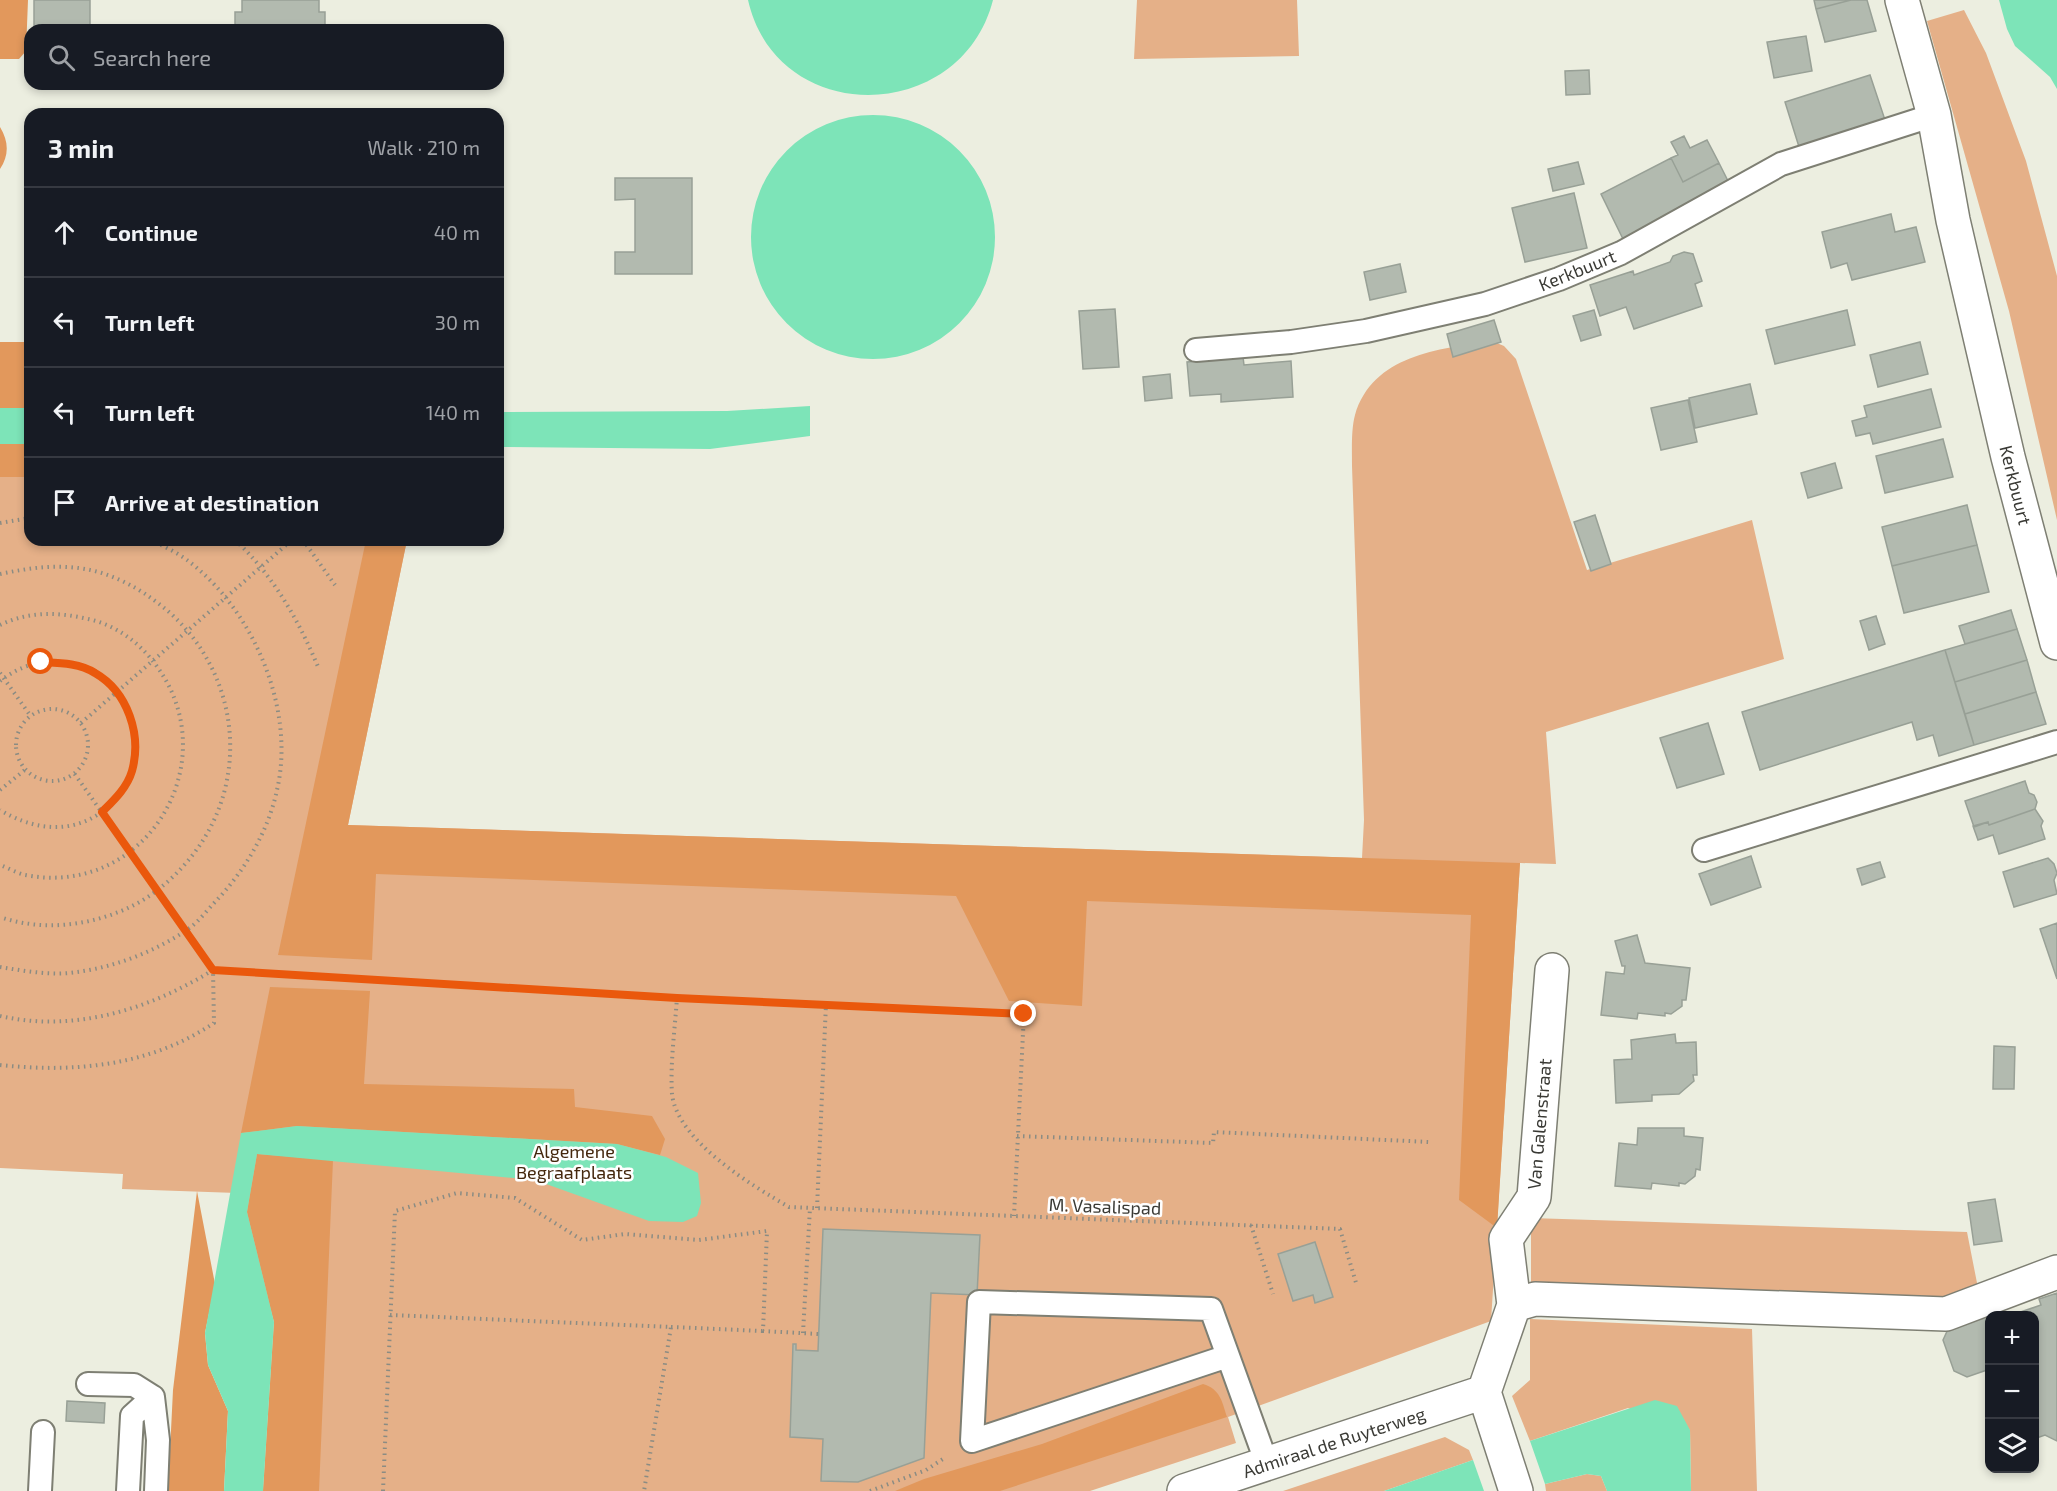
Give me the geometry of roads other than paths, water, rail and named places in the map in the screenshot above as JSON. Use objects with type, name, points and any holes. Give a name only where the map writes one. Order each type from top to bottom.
[{"type":"street","name":"Kerkbuurt","points":[[1902,0],[1934,115],[1953,219],[1998,412],[2057,643]]},
{"type":"street","name":"Van Galenstraat","points":[[1514,1305],[1506,1239],[1534,1197],[1552,970]]},
{"type":"street","points":[[1516,1491],[1484,1392],[1514,1305],[1535,1299],[1946,1314],[2057,1272]]},
{"type":"street","name":"Admiraal de Ruyterweg","points":[[1184,1491],[1484,1392]]},
{"type":"lane","name":"Kerkbuurt","points":[[1196,350],[1291,342],[1344,334],[1485,304],[1559,279],[1621,253],[1781,164],[1934,115]]},
{"type":"lane","points":[[1704,850],[2057,742]]},
{"type":"lane","points":[[1228,1356],[972,1441],[980,1302],[1211,1309],[1228,1356],[1267,1464]]},
{"type":"lane","points":[[88,1384],[134,1385],[153,1397]]},
{"type":"lane","points":[[128,1491],[132,1416],[153,1397]]},
{"type":"lane","points":[[153,1397],[158,1440],[156,1491]]},
{"type":"lane","points":[[40,1491],[43,1432]]},
{"type":"park label","name":"Algemene Begraafplaats","points":[[574,1161]]}]
